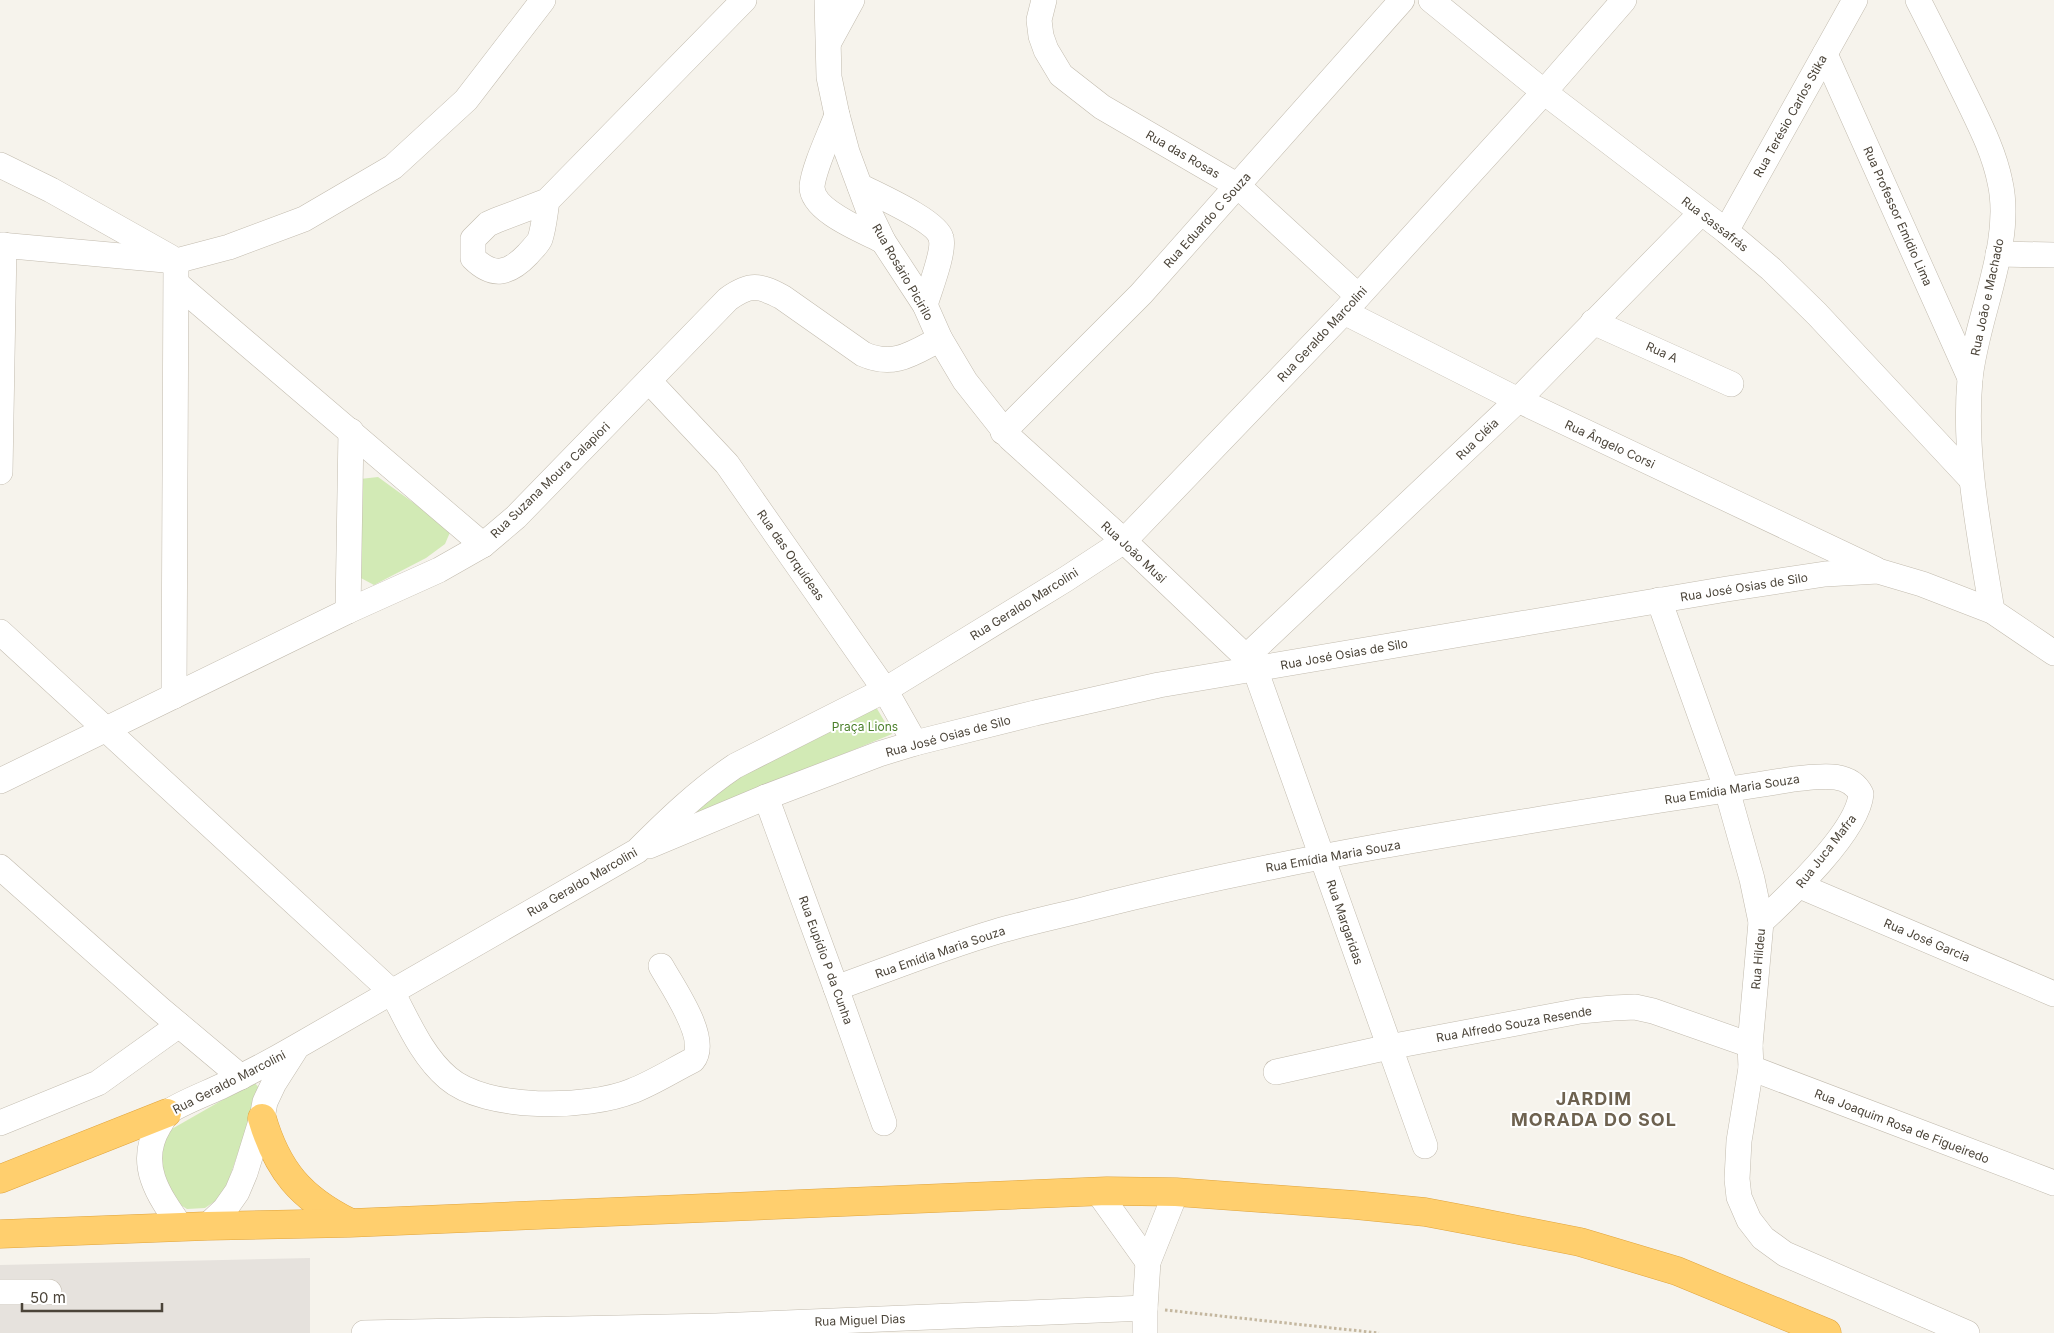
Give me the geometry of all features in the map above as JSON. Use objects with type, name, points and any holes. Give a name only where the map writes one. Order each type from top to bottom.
[{"type":"highway","points":[[0,1179],[167,1113]]},
{"type":"highway","points":[[262,1118],[269,1141],[279,1162],[293,1182],[310,1199],[350,1223]]},
{"type":"highway","points":[[0,1234],[194,1226],[350,1223],[1098,1192],[1176,1192],[1425,1212],[1580,1242],[1677,1271],[1827,1333]]},
{"type":"street","points":[[0,472],[2,245],[176,272],[230,247],[304,219],[393,167],[466,100],[543,0]]},
{"type":"street","points":[[547,201],[744,0]]},
{"type":"street","name":"Rua Rosário Picirilo","points":[[827,0],[829,77],[837,115],[860,186],[883,241],[925,306],[940,339],[965,381],[1006,435]]},
{"type":"street","points":[[827,44],[852,0]]},
{"type":"street","name":"Rua das Rosas","points":[[1044,0],[1039,20],[1041,36],[1046,50],[1061,75],[1102,107],[1238,186],[1351,304]]},
{"type":"street","name":"Rua Eduardo C Souza","points":[[1006,435],[1141,294],[1402,0]]},
{"type":"street","name":"Rua Sassafrás","points":[[1431,0],[1544,92],[1726,231],[1771,269],[1817,314],[1971,478]]},
{"type":"street","name":"Rua Geraldo Marcolini","points":[[296,1047],[274,1082],[265,1102],[245,1173],[237,1192],[225,1209],[194,1226],[160,1196],[150,1168],[153,1136],[167,1113],[241,1077],[296,1047],[637,851],[681,808],[713,781],[735,766],[885,690],[1066,579],[1124,541],[1351,304],[1544,92],[1624,0]]},
{"type":"street","name":"Rua Terésio Carlos Stika","points":[[1726,231],[1855,0]]},
{"type":"street","name":"Rua João e Machado","points":[[1918,0],[1988,140],[2001,183],[2003,213],[1998,254],[1970,378],[1971,478],[1992,611]]},
{"type":"street","name":"Rua Professor Emídio Lima","points":[[1825,54],[1970,378]]},
{"type":"street","points":[[837,115],[812,186],[814,194],[821,205],[832,214],[883,241]]},
{"type":"street","name":"Rua Suzana Moura Calapiori","points":[[0,165],[100,217],[176,272],[351,431],[483,545],[516,517],[728,299],[748,287],[757,286],[782,297],[863,354],[876,360],[889,361],[903,358],[940,339]]},
{"type":"street","points":[[860,186],[920,217],[939,232],[942,239],[941,249],[925,306]]},
{"type":"street","name":"Rua Cléia","points":[[1251,663],[1518,400],[1701,213]]},
{"type":"street","points":[[1998,254],[2054,255]]},
{"type":"street","points":[[174,696],[176,272]]},
{"type":"street","name":"Rua Ângelo Corsi","points":[[1351,304],[1518,400],[1878,571]]},
{"type":"street","name":"Rua A","points":[[1593,322],[1731,384]]},
{"type":"street","name":"Rua das Orquídeas","points":[[649,381],[727,464],[885,690],[915,743]]},
{"type":"street","points":[[348,611],[351,431]]},
{"type":"street","name":"Rua João Musi","points":[[1006,435],[1124,541],[1251,663]]},
{"type":"street","points":[[0,781],[348,611],[439,570],[483,545]]},
{"type":"street","name":"Rua José Osias de Silo","points":[[637,851],[879,754],[1035,712],[1150,688],[1251,663],[1825,574],[1878,571],[1922,584],[1976,603],[1992,611],[2054,653]]},
{"type":"street","name":"Rua Hildeu","points":[[1660,600],[1727,790],[1752,879],[1761,922],[1750,1056],[1739,1141],[1737,1179],[1739,1197],[1749,1220],[1763,1238],[1785,1254],[1967,1333]]},
{"type":"street","points":[[0,632],[392,992],[430,1060],[449,1079],[468,1091],[509,1100],[546,1105],[593,1102],[632,1091],[694,1060],[698,1054],[696,1033],[691,1020],[661,966]]},
{"type":"street","name":"Rua Margaridas","points":[[1251,663],[1425,1146]]},
{"type":"street","name":"Rua Emídia Maria Souza","points":[[836,988],[994,932],[1154,892],[1322,856],[1794,779],[1840,778]]},
{"type":"street","name":"Rua Juca Mafra","points":[[1761,922],[1800,886],[1858,811],[1862,794],[1858,787],[1840,778]]},
{"type":"street","name":"Rua Eupídio P da Cunha","points":[[766,798],[884,1123]]},
{"type":"street","points":[[0,867],[179,1025],[241,1077]]},
{"type":"street","name":"Rua José Garcia","points":[[1800,886],[2054,994]]},
{"type":"street","name":"Rua Alfredo Souza Resende","points":[[1276,1072],[1389,1047],[1580,1011],[1636,1007],[1653,1011],[1750,1056]]},
{"type":"street","points":[[2,1120],[98,1084],[179,1025]]},
{"type":"street","name":"Rua Joaquim Rosa de Figueiredo","points":[[1750,1056],[2054,1184]]},
{"type":"street","points":[[1098,1192],[1148,1262]]},
{"type":"street","points":[[1145,1333],[1148,1262],[1176,1192]]},
{"type":"street","points":[[0,1292],[49,1292]]},
{"type":"street","name":"Rua Miguel Dias","points":[[365,1333],[716,1329],[1145,1308]]},
{"type":"path","points":[[1145,1308],[1379,1333]]},
{"type":"shaded area","points":[[310,1258],[310,1333],[0,1333],[0,1265]]},
{"type":"green space","points":[[378,477],[451,530],[445,544],[426,558],[374,585],[359,577],[360,479]]},
{"type":"green space","name":"Praça Lions","points":[[873,702],[892,734],[693,816],[689,807],[729,778]]},
{"type":"green space","points":[[254,1082],[260,1089],[221,1197],[205,1208],[187,1209],[171,1199],[160,1165],[162,1146],[170,1130]]},
{"type":"district","name":"JARDIM MORADA DO SOL","points":[[1594,1108]]}]
